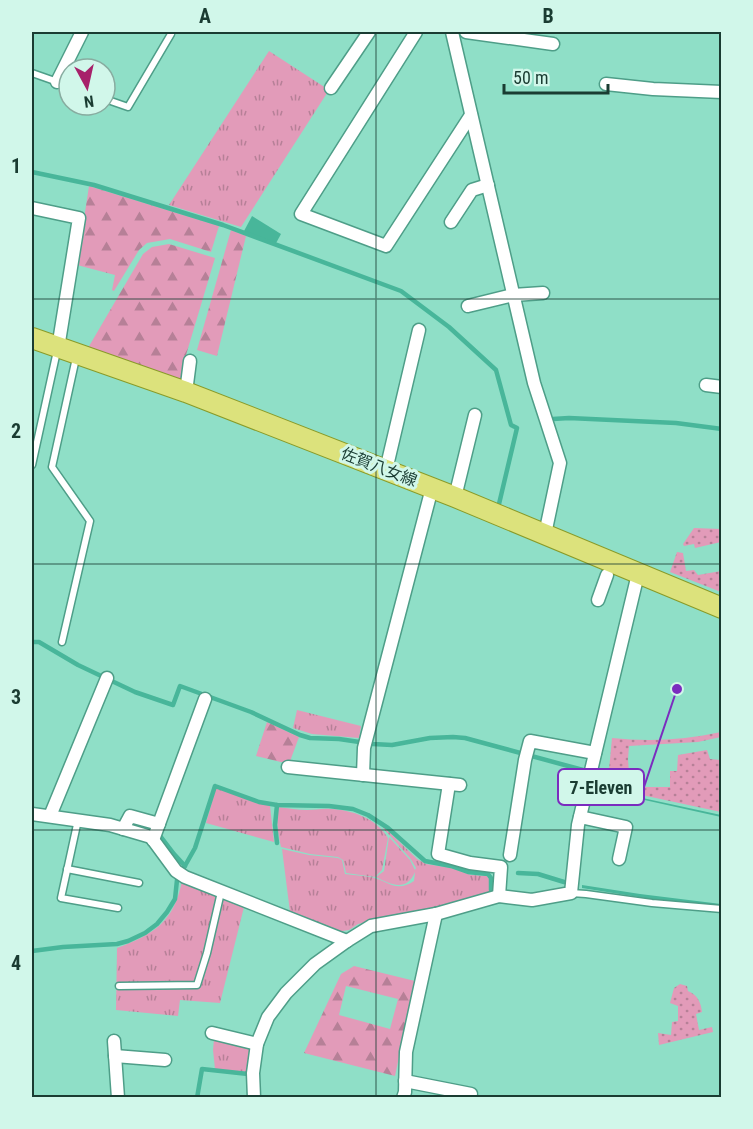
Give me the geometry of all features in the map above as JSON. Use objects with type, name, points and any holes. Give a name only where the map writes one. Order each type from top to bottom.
[{"type":"main road","name":"佐賀八女線","points":[[32,338],[186,392],[386,470],[722,608]]},
{"type":"street","points":[[73,57],[82,32]]},
{"type":"street","points":[[331,88],[369,32]]},
{"type":"street","points":[[416,32],[301,214],[386,246],[471,114]]},
{"type":"street","points":[[452,32],[534,383],[560,463],[545,534]]},
{"type":"street","points":[[466,32],[553,44]]},
{"type":"street","points":[[606,84],[652,89],[722,92]]},
{"type":"street","points":[[451,222],[472,190],[488,185]]},
{"type":"street","points":[[32,208],[79,218],[67,351]]},
{"type":"street","points":[[468,306],[513,295],[543,293]]},
{"type":"street","points":[[386,470],[419,330]]},
{"type":"street","points":[[186,392],[190,361]]},
{"type":"street","points":[[706,385],[722,387]]},
{"type":"street","points":[[455,497],[475,415]]},
{"type":"street","points":[[363,775],[364,748],[432,488]]},
{"type":"street","points":[[254,1098],[252,1073],[257,1044],[268,1017],[286,993],[315,964],[371,926],[436,914],[499,896],[532,900],[571,893],[580,817],[638,574]]},
{"type":"street","points":[[598,600],[607,575]]},
{"type":"street","points":[[50,816],[107,678]]},
{"type":"street","points":[[153,840],[205,699]]},
{"type":"street","points":[[510,855],[530,741],[594,753]]},
{"type":"street","points":[[288,767],[454,784],[438,854],[470,863],[501,867],[499,896]]},
{"type":"street","points":[[32,814],[110,825],[151,837],[176,871],[185,877],[347,942]]},
{"type":"street","points":[[123,829],[130,816],[159,824]]},
{"type":"street","points":[[580,817],[626,827],[619,859]]},
{"type":"street","points":[[403,1098],[406,1052],[436,914]]},
{"type":"street","points":[[212,1033],[257,1044]]},
{"type":"street","points":[[114,1041],[119,1096]]},
{"type":"street","points":[[115,1056],[165,1060]]},
{"type":"street","points":[[405,1081],[471,1094]]},
{"type":"lane","points":[[117,103],[128,107],[171,34]]},
{"type":"lane","points":[[32,73],[57,82]]},
{"type":"lane","points":[[32,465],[67,351]]},
{"type":"lane","points":[[62,642],[90,521],[52,466],[67,351]]},
{"type":"lane","points":[[78,820],[61,898],[118,908]]},
{"type":"lane","points":[[67,869],[139,883]]},
{"type":"lane","points":[[119,986],[197,985],[221,891]]},
{"type":"lane","points":[[571,893],[694,908],[722,909]]},
{"type":"green space","points":[[269,51],[329,90],[241,227],[169,205]]},
{"type":"green space","points":[[89,186],[219,226],[211,252],[170,239],[147,243],[139,250],[114,291],[112,290],[115,275],[77,265]]},
{"type":"green space","points":[[231,230],[246,236],[217,356],[197,350]]},
{"type":"green space","points":[[169,244],[215,258],[186,355],[182,382],[88,348],[143,254],[152,247]]},
{"type":"green space","points":[[694,528],[721,529],[721,542],[695,548],[694,544],[684,546],[683,544]]},
{"type":"green space","points":[[677,552],[683,553],[686,571],[694,570],[698,575],[721,571],[721,592],[670,572]]},
{"type":"green space","points":[[297,710],[361,726],[359,738],[312,734],[293,728]]},
{"type":"green space","points":[[267,722],[299,737],[289,764],[256,756]]},
{"type":"green space","points":[[721,732],[721,737],[698,742],[629,746],[628,759],[630,787],[670,787],[670,771],[677,771],[678,755],[707,750],[710,759],[721,760],[721,812],[637,794],[624,789],[609,770],[612,738],[667,740]]},
{"type":"green space","points":[[216,788],[270,806],[274,842],[206,823]]},
{"type":"green space","points":[[278,807],[339,810],[355,813],[370,820],[388,838],[382,870],[375,877],[346,873],[343,860],[338,857],[310,854],[281,847]]},
{"type":"green space","points":[[384,827],[417,859],[426,864],[451,868],[471,875],[487,876],[489,892],[444,907],[388,917],[336,932],[290,912],[282,849],[338,858],[342,860],[345,874],[371,877],[397,886],[414,881],[415,872],[408,882],[398,885],[376,877],[384,871],[389,837],[410,860],[415,870],[416,868],[410,858]]},
{"type":"green space","points":[[182,881],[244,907],[220,1003],[180,1000],[178,1016],[116,1010],[117,948],[152,931],[168,917],[174,907]]},
{"type":"green space","points":[[354,966],[415,981],[395,1076],[304,1053],[341,974]],"holes":[[[346,986],[398,999],[390,1029],[339,1015]]]},
{"type":"green space","points":[[680,984],[687,986],[688,991],[700,1002],[702,1012],[696,1014],[699,1030],[712,1027],[713,1032],[659,1045],[658,1033],[671,1035],[672,1022],[678,1021],[678,1006],[670,1003],[674,988]]},
{"type":"green space","points":[[214,1039],[252,1045],[247,1072],[215,1069]]},
{"type":"shaded area","points":[[252,216],[281,234],[275,245],[243,233]]},
{"type":"shaded area","points":[[597,774],[606,775],[624,794],[721,815],[721,817],[622,795],[608,780]]},
{"type":"shaded area","points":[[582,885],[721,904],[721,906],[670,902],[582,888]]},
{"type":"waterway","points":[[32,172],[94,185],[223,225],[401,291],[449,327],[496,370],[511,425],[517,428],[499,504]]},
{"type":"waterway","points":[[553,419],[676,423],[722,429]]},
{"type":"waterway","points":[[32,642],[39,642],[78,665],[135,692],[173,705],[180,686],[251,712],[310,738],[392,745],[430,738],[465,738],[583,770]]},
{"type":"waterway","points":[[32,951],[117,944],[145,933],[157,924],[175,899],[177,880],[195,848],[215,786],[259,802],[353,809],[368,815],[388,828],[425,861],[468,872],[488,874],[491,878],[491,890]]},
{"type":"waterway","points":[[277,805],[275,825],[277,843]]},
{"type":"waterway","points":[[161,837],[185,866]]},
{"type":"waterway","points":[[518,873],[538,874],[564,882]]},
{"type":"waterway","points":[[197,1098],[202,1069],[248,1074]]},
{"type":"place","name":"7-Eleven","points":[[677,689]]}]
